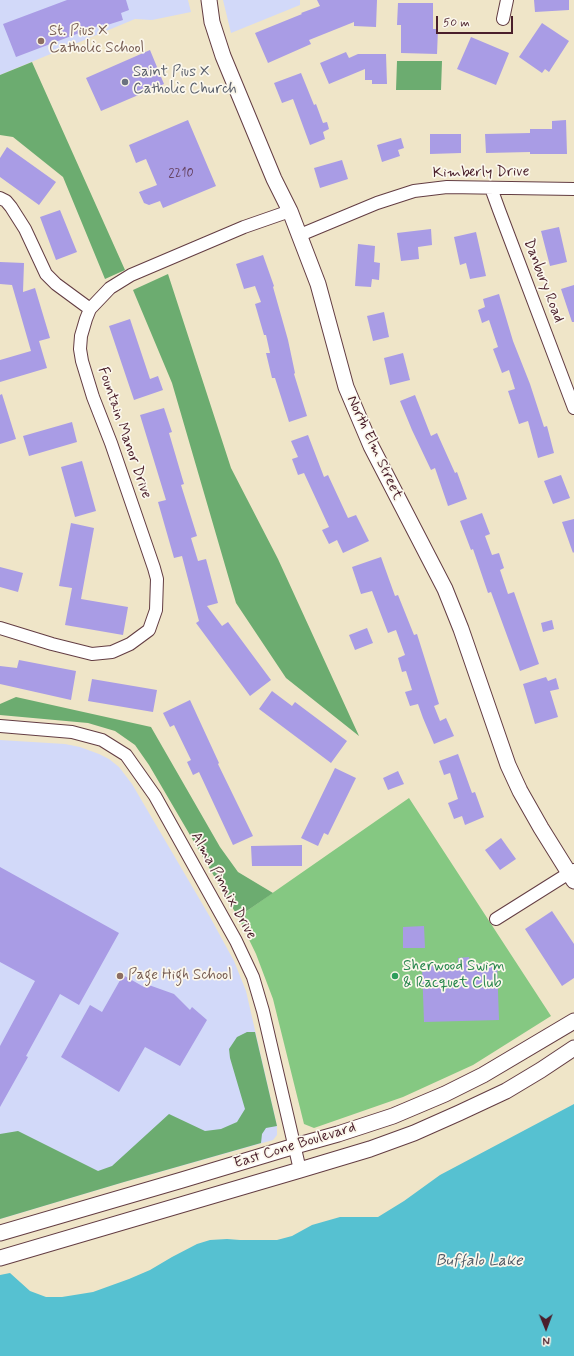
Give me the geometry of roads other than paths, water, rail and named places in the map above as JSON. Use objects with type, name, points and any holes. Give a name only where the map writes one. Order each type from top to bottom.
[{"type":"main road","name":"North Elm Street","points":[[209,0],[212,22],[223,56],[274,179],[290,211],[318,284],[346,387],[352,402],[371,446],[445,589],[461,628],[508,765],[520,791],[541,828],[572,875]]},
{"type":"main road","name":"East Cone Boulevard","points":[[0,1233],[338,1134],[386,1118],[445,1094],[483,1075],[574,1021]]},
{"type":"main road","name":"East Cone Boulevard","points":[[0,1258],[300,1170],[414,1133],[506,1091],[574,1048]]},
{"type":"street","points":[[503,20],[507,0]]},
{"type":"street","name":"Kimberly Drive","points":[[300,235],[377,203],[414,191],[447,187],[574,189]]},
{"type":"street","name":"Danbury Road","points":[[491,188],[574,408]]},
{"type":"street","points":[[0,198],[6,201],[11,207],[24,229],[46,274],[56,284],[90,309]]},
{"type":"street","name":"Fountain Manor Drive","points":[[0,628],[52,644],[92,654],[112,652],[130,644],[149,630],[157,600],[157,580],[111,443],[93,397],[82,361],[80,349],[81,336],[86,319],[90,309],[110,288],[131,275],[244,227],[290,211]]},
{"type":"street","name":"Alma Pinnix Drive","points":[[0,726],[72,732],[102,740],[126,755],[155,796],[236,941],[253,977],[300,1170]]},
{"type":"street","points":[[496,919],[572,875]]},
{"type":"water","name":"Buffalo Lake","points":[[574,1104],[574,1356],[0,1356],[0,1275],[10,1273],[30,1291],[46,1297],[62,1297],[93,1292],[129,1279],[150,1270],[197,1244],[210,1240],[277,1240],[292,1236],[312,1225],[340,1217],[378,1217],[404,1201],[440,1175]]},
{"type":"place","name":"St. Pius X Catholic School","points":[[41,41]]},
{"type":"place","name":"Saint Pius X Catholic Church","points":[[125,82]]},
{"type":"place","name":"Page High School","points":[[120,976]]},
{"type":"place","name":"Sherwood Swim & Racquet Club","points":[[395,976]]}]
